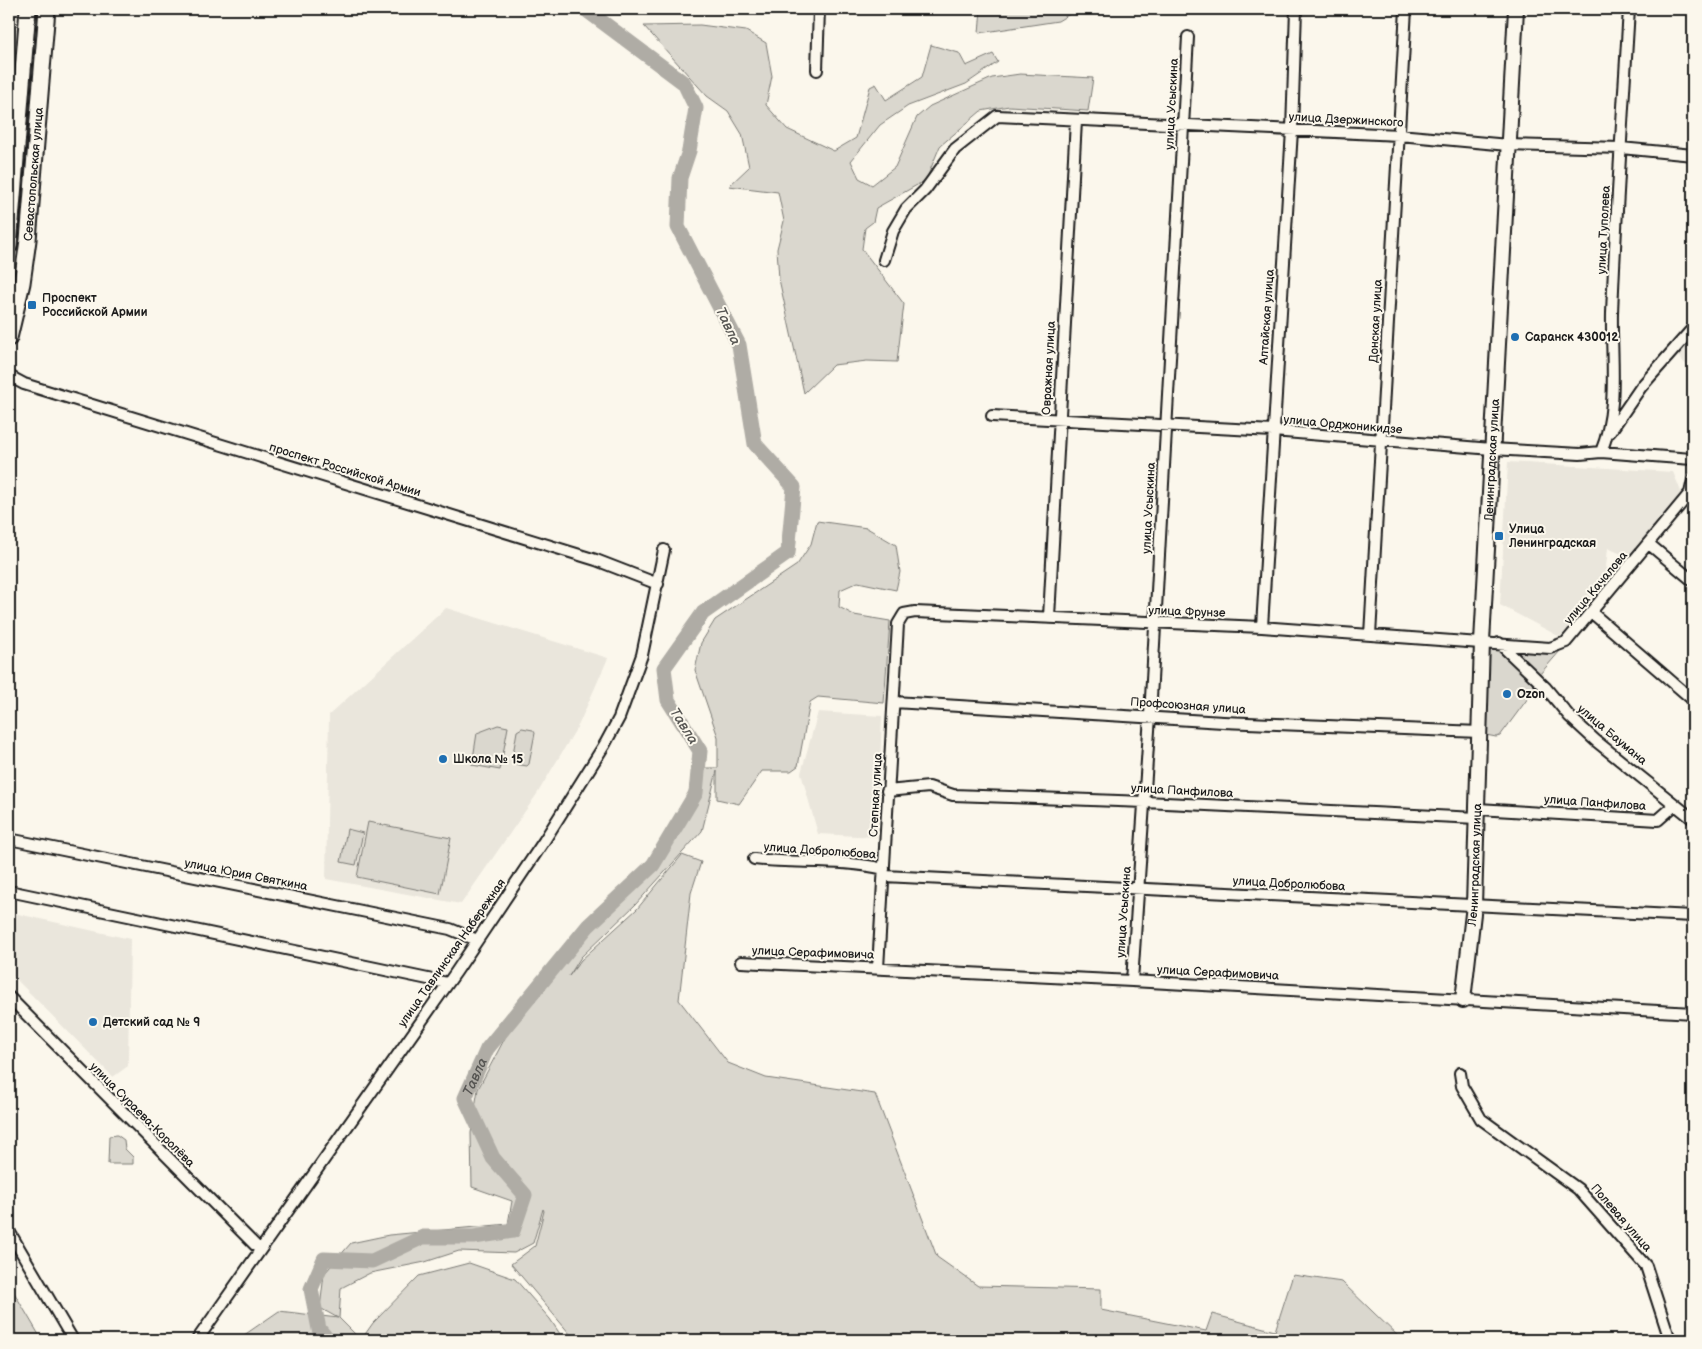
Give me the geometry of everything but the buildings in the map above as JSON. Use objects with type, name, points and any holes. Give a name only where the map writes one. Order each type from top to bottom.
[{"type":"main road","name":"Севастопольская улица","points":[[9,246],[12,181],[28,9]]},
{"type":"main road","name":"Севастопольская улица","points":[[9,338],[22,283],[27,248],[47,9]]},
{"type":"street","points":[[817,70],[819,9]]},
{"type":"street","name":"Алтайская улица","points":[[1262,627],[1292,130],[1296,9]]},
{"type":"street","name":"Донская улица","points":[[1370,635],[1406,9]]},
{"type":"street","name":"Ленинградская улица","points":[[1463,1000],[1474,905],[1482,642],[1516,9]]},
{"type":"street","name":"улица Туполева","points":[[1601,452],[1608,435],[1613,403],[1612,314],[1629,9]]},
{"type":"street","name":"улица Усыскина","points":[[1132,981],[1145,802],[1188,37]]},
{"type":"street","name":"улица Дзержинского","points":[[884,260],[893,231],[906,209],[926,190],[955,149],[997,116],[1399,135],[1508,145],[1621,148],[1693,155]]},
{"type":"street","name":"Овражная улица","points":[[1049,617],[1058,420],[1076,121]]},
{"type":"street","points":[[1608,435],[1641,387],[1693,328]]},
{"type":"street","name":"проспект Российской Армии","points":[[9,376],[24,384],[596,560],[658,584]]},
{"type":"street","name":"улица Орджоникидзе","points":[[992,416],[1273,431],[1492,449],[1580,454],[1601,452],[1693,461]]},
{"type":"street","name":"улица Качалова","points":[[1482,642],[1550,648],[1566,642],[1690,493],[1693,480]]},
{"type":"street","points":[[1649,544],[1693,581]]},
{"type":"street","name":"улица Тавлинская Набережная","points":[[198,1340],[477,940],[544,841],[620,718],[642,655],[664,550]]},
{"type":"street","name":"улица Фрунзе","points":[[898,624],[900,618],[908,612],[1262,627],[1482,642]]},
{"type":"street","points":[[1592,612],[1693,700]]},
{"type":"street","name":"Степная улица","points":[[878,968],[898,624]]},
{"type":"street","name":"улица Баумана","points":[[1499,643],[1546,687],[1569,716],[1596,741],[1693,819]]},
{"type":"street","name":"Профсоюзная улица","points":[[894,702],[1150,716],[1222,722],[1480,732]]},
{"type":"street","name":"улица Панфилова","points":[[887,791],[929,787],[953,795],[1658,820],[1675,805]]},
{"type":"street","name":"улица Юрия Святкина","points":[[9,839],[450,929],[477,940]]},
{"type":"street","name":"улица Добролюбова","points":[[754,859],[788,863],[870,866],[884,873],[1138,890],[1693,916]]},
{"type":"street","points":[[9,891],[447,983]]},
{"type":"street","name":"улица Серафимовича","points":[[741,962],[1132,981],[1693,1013]]},
{"type":"street","name":"улица Сураева-Королёва","points":[[9,997],[113,1104],[260,1250]]},
{"type":"street","name":"Полевая улица","points":[[1460,1073],[1462,1086],[1481,1119],[1578,1188],[1646,1266],[1670,1340]]},
{"type":"street","points":[[9,1230],[73,1340]]},
{"type":"shaded area","points":[[981,9],[1078,9],[1058,21],[979,33]]},
{"type":"shaded area","points":[[700,25],[746,31],[766,43],[772,76],[766,105],[787,129],[834,151],[856,138],[870,87],[876,84],[886,100],[922,77],[931,45],[959,53],[966,66],[993,54],[998,62],[966,84],[908,106],[880,125],[851,161],[859,178],[872,185],[895,167],[917,117],[930,106],[992,78],[1020,74],[1093,78],[1088,111],[1009,106],[981,111],[940,146],[926,180],[876,208],[873,222],[865,228],[862,249],[904,304],[897,362],[867,361],[833,365],[804,393],[779,279],[777,249],[784,221],[778,192],[729,186],[749,167],[742,134],[728,111],[707,96],[644,26]]},
{"type":"shaded area","points":[[1693,335],[1693,372],[1676,354]]},
{"type":"shaded area","points":[[1508,462],[1673,472],[1682,494],[1628,557],[1608,548],[1606,567],[1613,574],[1560,637],[1500,605]]},
{"type":"shaded area","points":[[817,521],[867,528],[896,545],[900,572],[896,590],[858,582],[840,590],[839,607],[854,615],[890,621],[884,703],[818,697],[810,702],[798,766],[791,771],[762,771],[739,804],[717,799],[717,771],[702,831],[635,905],[581,957],[569,976],[581,960],[637,909],[682,855],[701,862],[691,893],[679,1000],[728,1063],[766,1078],[875,1094],[937,1257],[978,1286],[1101,1289],[1101,1310],[1206,1331],[1212,1314],[1275,1331],[1293,1275],[1342,1282],[1402,1340],[575,1340],[511,1264],[535,1246],[543,1209],[533,1243],[514,1253],[459,1251],[425,1262],[370,1273],[341,1288],[339,1318],[361,1340],[237,1340],[279,1311],[338,1318],[320,1308],[324,1274],[351,1243],[389,1235],[508,1224],[512,1201],[472,1187],[471,1133],[478,1089],[506,1036],[555,956],[653,855],[683,828],[693,768],[718,768],[718,737],[695,670],[701,643],[715,620],[797,565],[811,544]]},
{"type":"shaded area","name":"Школа № 15","points":[[446,608],[608,658],[579,724],[537,794],[461,904],[326,879],[329,715]]},
{"type":"shaded area","points":[[1492,648],[1502,650],[1537,686],[1500,736],[1496,737],[1486,735],[1487,653]]},
{"type":"shaded area","points":[[1511,648],[1560,651],[1540,674]]},
{"type":"shaded area","points":[[818,712],[882,716],[877,837],[818,834],[801,773]]},
{"type":"shaded area","points":[[498,725],[508,727],[500,770],[472,765],[477,733]]},
{"type":"shaded area","points":[[522,728],[533,730],[535,733],[527,766],[515,764],[512,760],[517,731]]},
{"type":"shaded area","points":[[368,822],[451,838],[440,894],[357,877]]},
{"type":"shaded area","points":[[347,829],[363,833],[356,865],[341,862]]},
{"type":"shaded area","name":"Детский сад № 9","points":[[9,912],[130,939],[128,1066],[113,1077],[9,972]]},
{"type":"shaded area","points":[[117,1135],[124,1140],[125,1149],[133,1157],[133,1164],[108,1164],[109,1136]]},
{"type":"shaded area","points":[[469,1263],[515,1279],[550,1319],[564,1340],[361,1340],[373,1323],[419,1276]]},
{"type":"shaded area","points":[[9,1284],[42,1340],[9,1340]]},
{"type":"waterway","name":"Тавла","points":[[328,1340],[319,1329],[311,1289],[324,1259],[372,1261],[423,1237],[474,1237],[513,1231],[525,1195],[493,1158],[465,1098],[487,1049],[588,926],[653,865],[696,793],[700,751],[668,700],[664,668],[703,613],[788,553],[794,487],[755,444],[739,345],[678,227],[680,178],[689,151],[696,108],[684,83],[585,9]]},
{"type":"place","name":"Проспект Российской Армии","points":[[32,305]]},
{"type":"place","name":"Саранск 430012","points":[[1515,337]]},
{"type":"place","name":"Улица Ленинградская","points":[[1499,536]]},
{"type":"place","name":"Ozon","points":[[1507,694]]},
{"type":"place","name":"Школа № 15","points":[[443,759]]},
{"type":"place","name":"Детский сад № 9","points":[[93,1022]]}]
